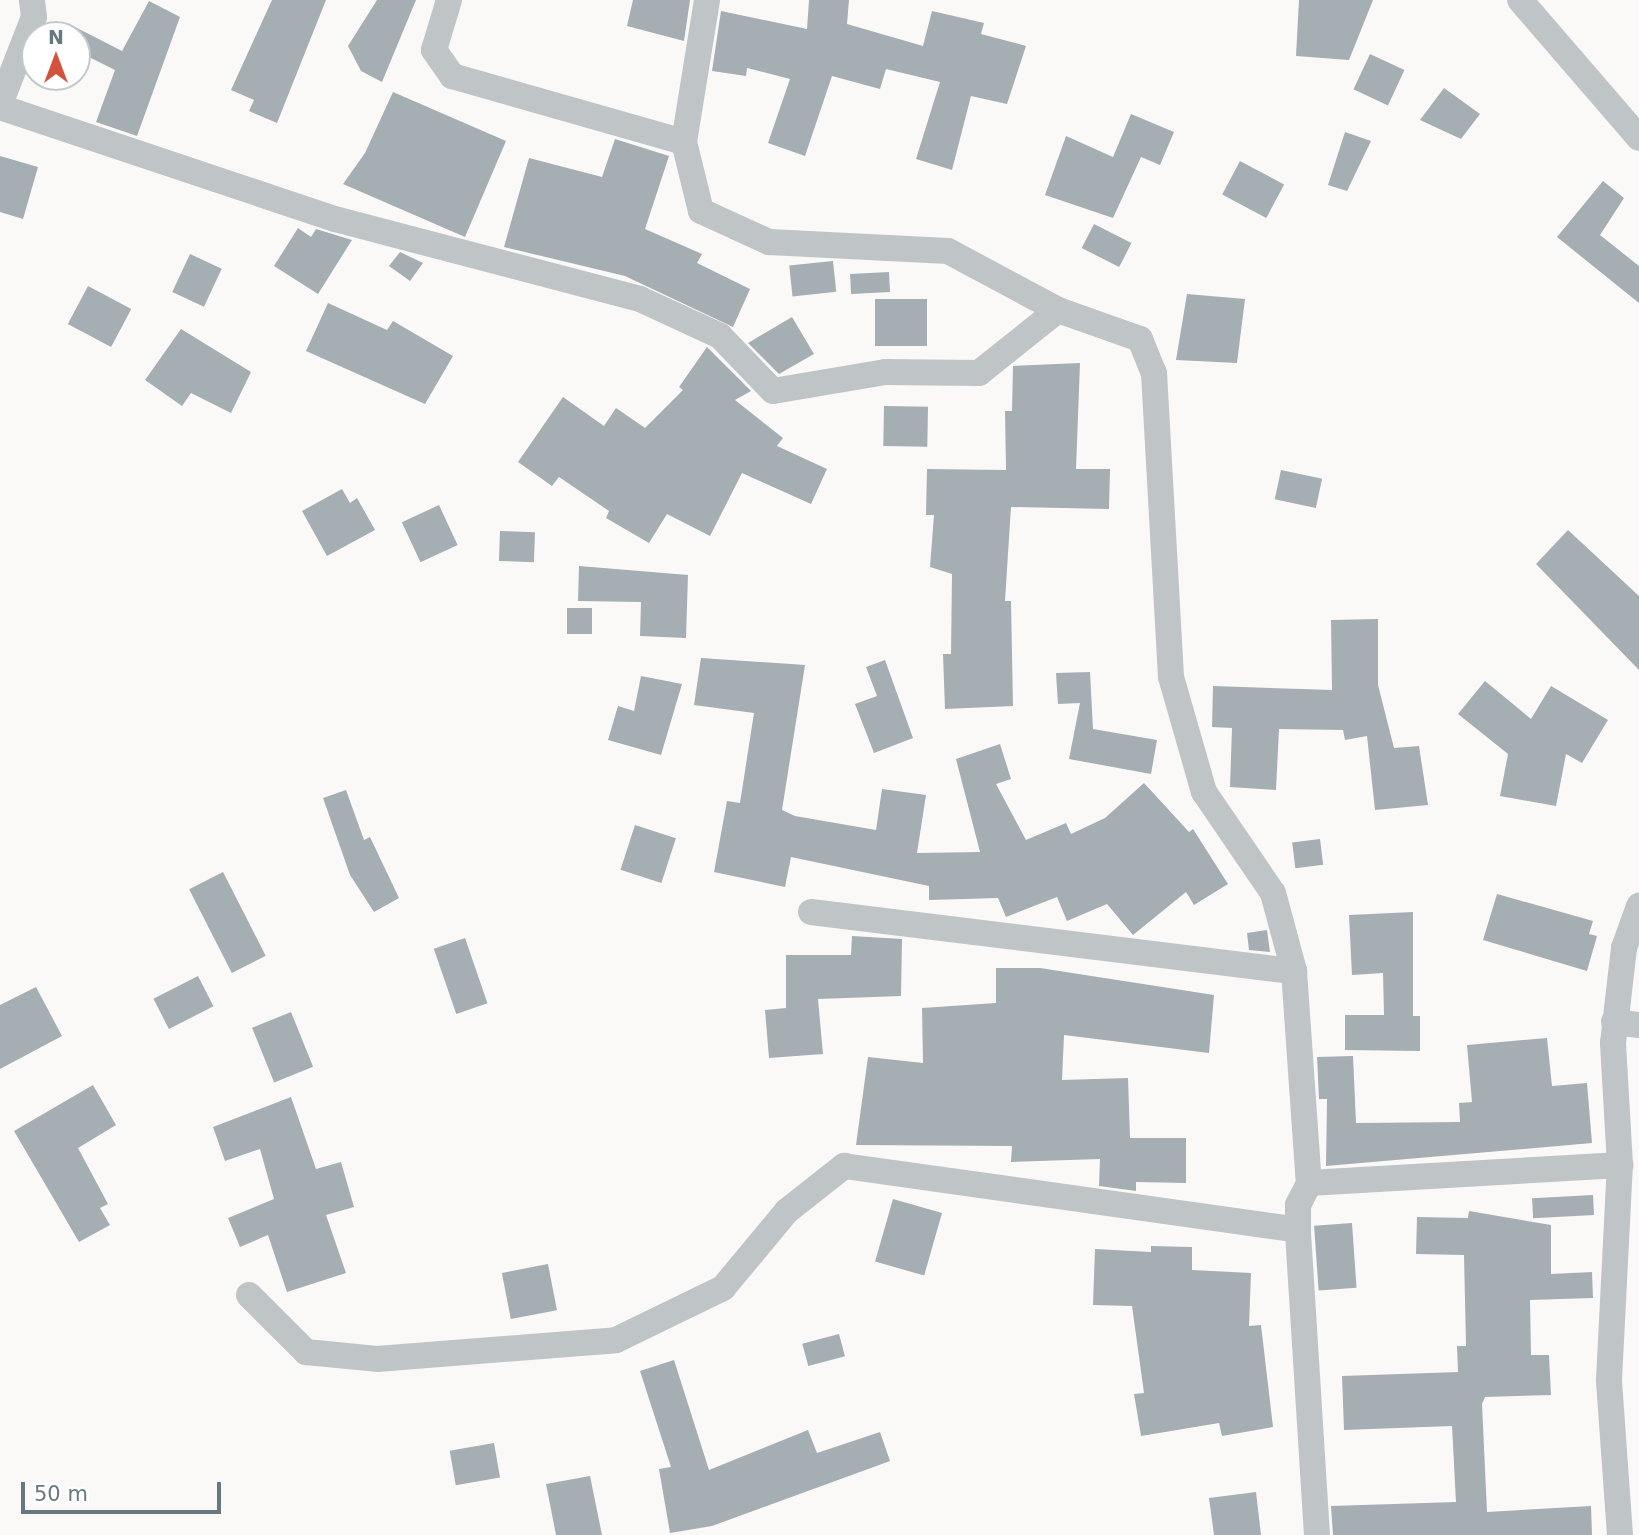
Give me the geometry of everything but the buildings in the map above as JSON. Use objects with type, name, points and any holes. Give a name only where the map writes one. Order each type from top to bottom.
[{"type":"street","points":[[32,0],[34,17],[0,106],[335,219],[640,299],[720,336],[773,391],[885,372],[979,373],[1058,310]]},
{"type":"street","points":[[449,0],[433,50],[452,76],[684,142]]},
{"type":"street","points":[[707,0],[684,142],[701,211],[769,242],[948,251],[1058,310],[1140,339],[1154,373],[1171,677],[1204,792],[1273,893],[1294,971],[1309,1183],[1298,1205],[1298,1230],[1317,1535]]},
{"type":"street","points":[[1520,0],[1639,138]]},
{"type":"street","points":[[1626,1520],[1609,1380],[1627,1024],[1624,948],[1639,906]]},
{"type":"street","points":[[811,912],[1294,971]]},
{"type":"street","points":[[1309,1183],[1620,1165]]},
{"type":"street","points":[[249,1296],[306,1352],[377,1359],[616,1340],[723,1288],[787,1211],[844,1166],[1298,1230]]}]
